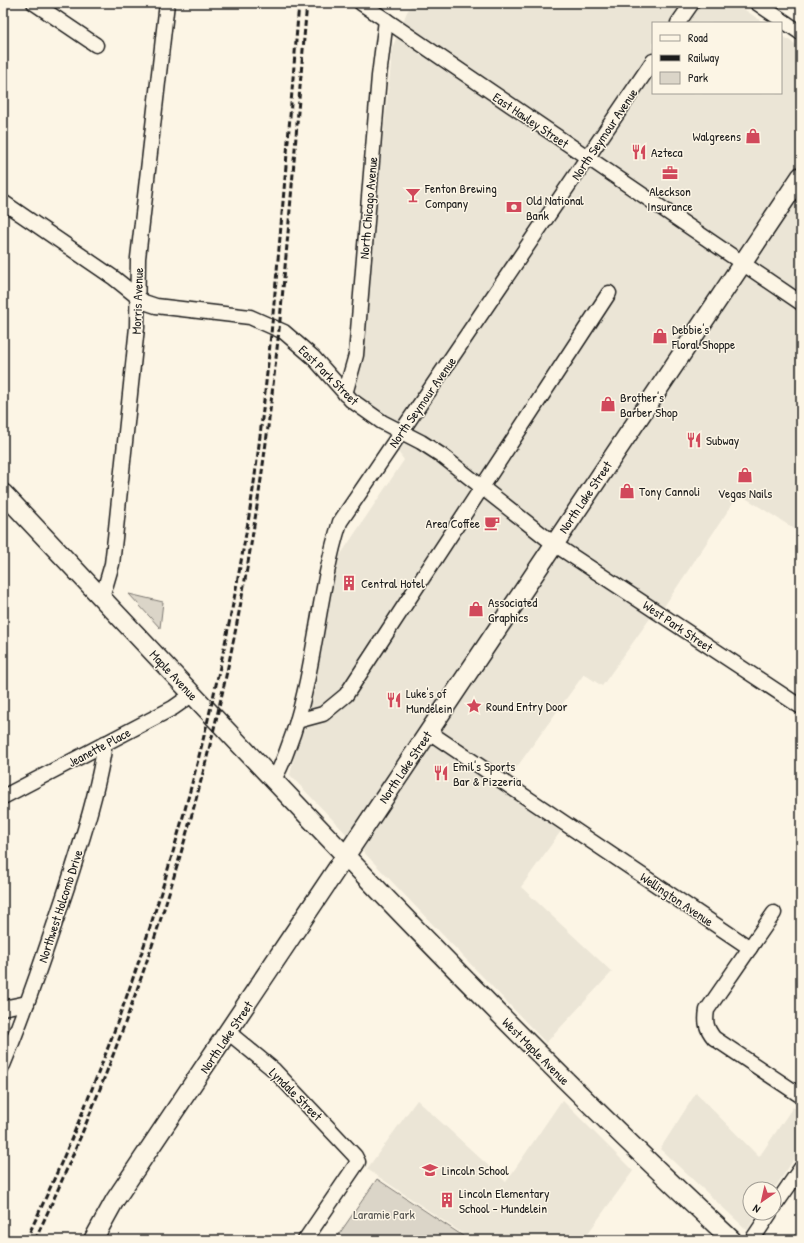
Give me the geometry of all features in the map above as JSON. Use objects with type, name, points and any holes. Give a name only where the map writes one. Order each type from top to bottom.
[{"type":"main road","name":"North Lake Street","points":[[93,1240],[115,1200],[801,176]]},
{"type":"main road","name":"Maple Avenue","points":[[3,493],[274,779],[345,857]]},
{"type":"main road","name":"West Maple Avenue","points":[[345,857],[498,1014],[639,1153],[732,1240]]},
{"type":"street","points":[[34,3],[96,45]]},
{"type":"street","name":"Morris Avenue","points":[[102,598],[112,564],[137,327],[136,295],[139,250],[167,3]]},
{"type":"street","name":"East Hawley Street","points":[[361,3],[801,303]]},
{"type":"street","points":[[679,22],[692,3]]},
{"type":"street","points":[[757,3],[801,33]]},
{"type":"street","name":"North Chicago Avenue","points":[[345,394],[356,355],[379,76],[386,20]]},
{"type":"street","name":"North Seymour Avenue","points":[[274,779],[282,768],[307,684],[332,547],[340,522],[652,62]]},
{"type":"street","name":"East Park Street","points":[[3,202],[114,278],[144,302],[156,306],[250,317],[284,332],[313,356],[345,394],[382,422],[441,455],[482,489],[554,544]]},
{"type":"street","points":[[297,721],[323,714],[346,695],[609,293]]},
{"type":"street","name":"West Park Street","points":[[554,544],[801,707]]},
{"type":"street","name":"Jeanette Place","points":[[3,797],[173,708],[192,694]]},
{"type":"street","name":"Wellington Avenue","points":[[428,732],[750,948]]},
{"type":"street","name":"Northwest Holcomb Drive","points":[[3,1065],[41,967],[82,841],[101,770],[105,743]]},
{"type":"street","points":[[774,913],[707,1010],[705,1021],[708,1031],[724,1045],[801,1096]]},
{"type":"street","points":[[3,1008],[27,1003]]},
{"type":"street","name":"Lyndale Street","points":[[228,1032],[274,1070],[355,1156],[358,1162],[304,1240]]},
{"type":"street","points":[[782,1195],[801,1168]]},
{"type":"street","points":[[752,1240],[765,1221]]},
{"type":"shaded area","points":[[413,3],[735,3],[763,22],[652,22],[652,94],[782,94],[782,36],[801,48],[801,533],[739,494],[665,605],[651,617],[602,686],[584,674],[501,789],[561,831],[521,887],[612,972],[546,1043],[290,775],[337,560],[404,460],[355,393],[393,46],[407,12]]},
{"type":"shaded area","points":[[696,1093],[759,1157],[793,1107],[801,1112],[801,1149],[779,1181],[742,1181],[742,1221],[753,1221],[747,1230],[660,1149]]},
{"type":"shaded area","name":"Lincoln School","points":[[417,1100],[506,1182],[562,1100],[633,1171],[583,1240],[472,1240],[367,1169]]},
{"type":"green space","points":[[129,594],[163,602],[160,628]]},
{"type":"green space","name":"Laramie Park","points":[[377,1179],[469,1240],[335,1240]]},
{"type":"railway","points":[[26,1240],[64,1156],[99,1071],[131,984],[160,897],[185,809],[208,719],[228,629],[249,518],[255,477],[272,327],[299,3]]},
{"type":"railway","points":[[35,1240],[73,1154],[109,1066],[141,978],[197,797],[220,705],[239,612],[264,455],[286,261],[307,3]]},
{"type":"place","name":"Walgreens","points":[[753,136]]},
{"type":"place","name":"Azteca","points":[[639,152]]},
{"type":"place","name":"Aleckson Insurance","points":[[670,173]]},
{"type":"place","name":"Fenton Brewing Company","points":[[413,195]]},
{"type":"place","name":"Old National Bank","points":[[514,207]]},
{"type":"place","name":"Debbie's Floral Shoppe","points":[[660,336]]},
{"type":"place","name":"Brother's Barber Shop","points":[[608,404]]},
{"type":"place","name":"Subway","points":[[694,440]]},
{"type":"place","name":"Vegas Nails","points":[[745,475]]},
{"type":"place","name":"Tony Cannoli","points":[[627,491]]},
{"type":"place","name":"Area Coffee","points":[[492,523]]},
{"type":"place","name":"Central Hotel","points":[[349,583]]},
{"type":"place","name":"Associated Graphics","points":[[476,609]]},
{"type":"place","name":"Luke's of Mundelein","points":[[394,700]]},
{"type":"place","name":"Round Entry Door","points":[[474,706]]},
{"type":"place","name":"Emil's Sports Bar & Pizzeria","points":[[441,773]]},
{"type":"place","name":"Lincoln School","points":[[430,1170]]},
{"type":"place","name":"Lincoln Elementary School - Mundelein","points":[[447,1200]]}]
